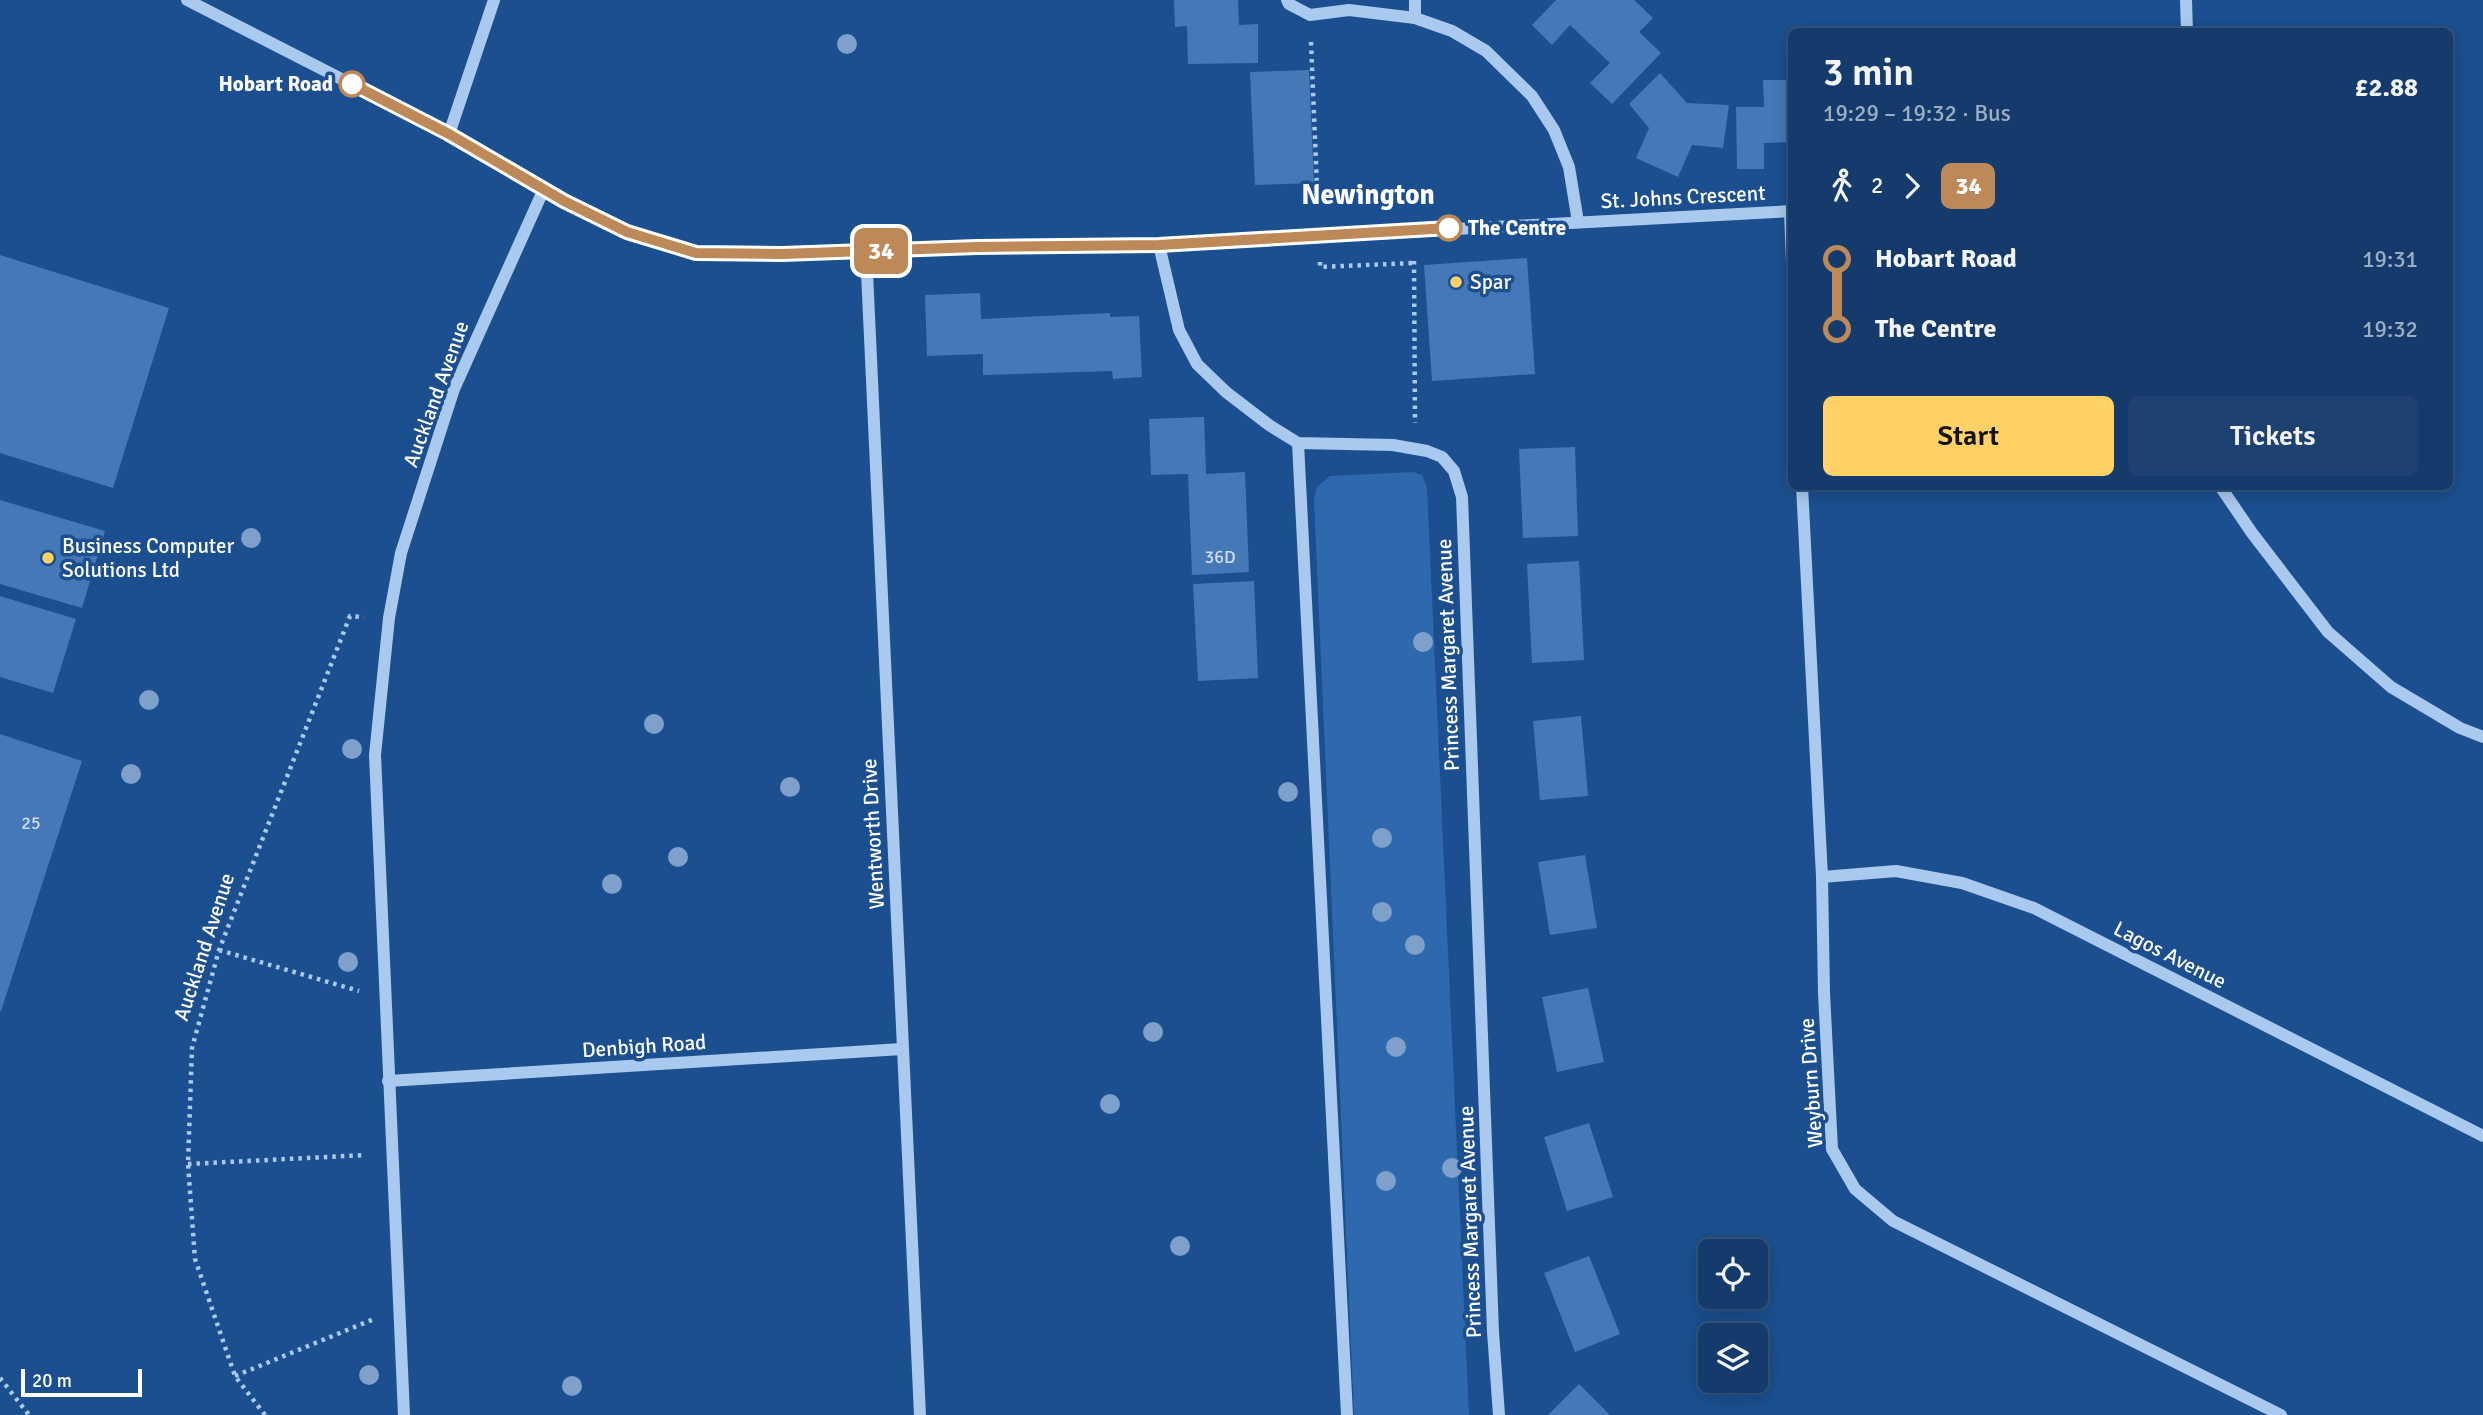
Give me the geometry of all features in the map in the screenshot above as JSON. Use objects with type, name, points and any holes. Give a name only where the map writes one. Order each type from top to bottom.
[{"type":"street","name":"St. Johns Crescent","points":[[187,0],[449,134],[543,191],[627,232],[696,253],[782,254],[1159,245],[1319,234],[1788,211]]},
{"type":"street","points":[[449,134],[494,0]]},
{"type":"street","points":[[1287,0],[1289,4],[1310,15]]},
{"type":"street","points":[[1415,0],[1415,18]]},
{"type":"street","points":[[2186,0],[2187,28]]},
{"type":"street","name":"St. Johns Crescent","points":[[1310,15],[1349,10],[1415,18],[1452,31],[1486,51],[1532,96],[1554,130],[1569,167],[1578,222]]},
{"type":"street","name":"Auckland Avenue","points":[[404,1415],[375,755],[389,618],[401,553],[454,389],[543,191]]},
{"type":"street","points":[[1159,245],[1179,330],[1197,364],[1226,392],[1298,443],[1393,444],[1416,450]]},
{"type":"street","name":"Wentworth Drive","points":[[866,251],[920,1415]]},
{"type":"street","points":[[1298,443],[1347,1415]]},
{"type":"street","name":"Princess Margaret Avenue","points":[[1416,450],[1442,457],[1454,471],[1462,497],[1493,1332],[1499,1415]]},
{"type":"street","name":"Weyburn Drive","points":[[1802,490],[1822,877],[1824,993],[1832,1149],[1855,1189],[1892,1221],[2281,1415]]},
{"type":"street","points":[[2223,490],[2328,632],[2391,687],[2460,728],[2483,737]]},
{"type":"street","name":"Lagos Avenue","points":[[1822,877],[1896,871],[1962,883],[2034,908],[2483,1136]]},
{"type":"street","name":"Denbigh Road","points":[[388,1081],[902,1049]]},
{"type":"path","points":[[1310,15],[1320,267],[1413,263],[1416,450]]},
{"type":"path","name":"Auckland Avenue","points":[[265,1415],[235,1376],[195,1259],[188,1164],[192,1048],[219,950],[350,616],[389,618]]},
{"type":"path","points":[[219,950],[384,998]]},
{"type":"path","points":[[188,1164],[391,1154]]},
{"type":"path","points":[[235,1376],[399,1308]]},
{"type":"path","points":[[0,1378],[29,1415]]},
{"type":"shaded area","points":[[1413,472],[1422,475],[1427,488],[1469,1415],[1354,1415],[1314,499],[1317,487],[1330,476]]},
{"type":"building","points":[[1174,0],[1238,0],[1239,25],[1258,24],[1258,63],[1188,64],[1187,26],[1175,27]]},
{"type":"building","points":[[1556,0],[1634,0],[1653,18],[1639,32],[1661,53],[1612,104],[1590,83],[1610,63],[1570,25],[1552,45],[1532,25]]},
{"type":"building","points":[[1309,70],[1314,183],[1255,185],[1250,72]]},
{"type":"building","points":[[1660,73],[1687,103],[1729,105],[1723,148],[1692,145],[1678,177],[1636,158],[1649,128],[1629,104]]},
{"type":"building","points":[[1763,80],[1788,80],[1788,142],[1764,143],[1764,169],[1737,169],[1736,107],[1764,107]]},
{"type":"building","points":[[0,255],[169,308],[113,488],[0,453]]},
{"type":"building","points":[[1527,258],[1535,374],[1432,381],[1424,265]]},
{"type":"building","points":[[980,293],[981,319],[1110,313],[1110,317],[1139,316],[1142,377],[1113,379],[1112,371],[983,375],[983,354],[927,356],[925,295]]},
{"type":"building","points":[[1204,417],[1206,474],[1245,472],[1249,572],[1192,575],[1188,474],[1151,475],[1149,419]]},
{"type":"building","points":[[1575,447],[1578,536],[1523,538],[1519,449]]},
{"type":"building","name":"Business Computer Solutions Ltd","points":[[0,500],[105,531],[82,608],[0,584]]},
{"type":"building","points":[[1579,561],[1584,660],[1532,663],[1527,564]]},
{"type":"building","points":[[1254,581],[1258,678],[1198,681],[1193,584]]},
{"type":"building","points":[[0,596],[76,619],[53,693],[0,677]]},
{"type":"building","points":[[1581,716],[1588,796],[1540,800],[1533,721]]},
{"type":"building","points":[[0,734],[82,761],[1,1011],[0,1011]]},
{"type":"building","points":[[1585,855],[1597,928],[1550,935],[1538,862]]},
{"type":"building","points":[[1588,988],[1604,1062],[1557,1072],[1542,997]]},
{"type":"building","points":[[1589,1123],[1613,1197],[1567,1211],[1544,1137]]},
{"type":"building","points":[[1589,1256],[1620,1334],[1575,1352],[1544,1273]]},
{"type":"building","points":[[1579,1384],[1610,1415],[1548,1415]]},
{"type":"bus line","name":"34","points":[[352,84],[449,134],[543,191],[627,232],[696,253],[782,254],[977,247],[1159,245],[1449,228]]},
{"type":"place","name":"Hobart Road","points":[[352,84]]},
{"type":"place","name":"The Centre","points":[[1449,228]]},
{"type":"place","name":"Spar","points":[[1456,282]]},
{"type":"place","name":"Business Computer Solutions Ltd","points":[[48,558]]},
{"type":"district","name":"Newington","points":[[1368,195]]}]
